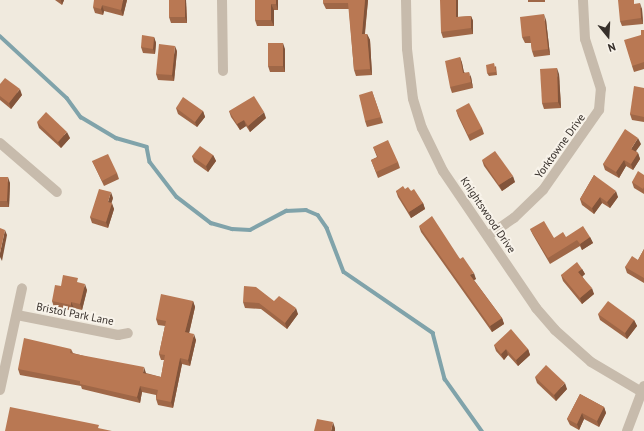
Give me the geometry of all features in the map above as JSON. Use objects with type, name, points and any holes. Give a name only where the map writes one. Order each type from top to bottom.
[{"type":"street","points":[[222,0],[223,71]]},
{"type":"street","name":"Knightswood Drive","points":[[406,0],[409,78],[422,128],[443,171],[555,330],[591,362],[643,389]]},
{"type":"street","name":"Yorktowne Drive","points":[[488,236],[514,218],[543,190],[599,110],[601,89],[585,39],[583,0]]},
{"type":"street","points":[[0,143],[57,192]]},
{"type":"street","points":[[0,390],[22,288]]},
{"type":"street","name":"Bristol Park Lane","points":[[17,315],[118,335],[128,333]]},
{"type":"street","points":[[627,431],[643,389]]},
{"type":"building","points":[[94,0],[123,0],[121,10],[102,5],[101,9],[93,7]]},
{"type":"building","points":[[169,0],[185,0],[185,17],[169,17]]},
{"type":"building","points":[[255,0],[276,0],[276,4],[271,4],[271,20],[255,20]]},
{"type":"building","points":[[323,0],[365,0],[362,34],[367,34],[370,69],[354,70],[348,3],[323,3]]},
{"type":"building","points":[[440,0],[456,0],[456,17],[471,16],[471,28],[441,32]]},
{"type":"building","points":[[618,0],[634,0],[634,4],[640,3],[641,18],[620,21]]},
{"type":"building","points":[[544,14],[548,49],[532,51],[530,36],[522,37],[520,17]]},
{"type":"building","points":[[641,30],[644,30],[644,62],[632,66],[624,40],[641,35]]},
{"type":"building","points":[[142,35],[154,37],[153,49],[141,47]]},
{"type":"building","points":[[268,43],[283,43],[283,66],[268,66]]},
{"type":"building","points":[[159,44],[175,46],[172,75],[156,74]]},
{"type":"building","points":[[460,57],[463,73],[469,72],[471,82],[450,87],[445,61]]},
{"type":"building","points":[[494,63],[496,72],[487,73],[486,65]]},
{"type":"building","points":[[557,68],[558,102],[542,103],[540,69]]},
{"type":"building","points":[[5,78],[20,89],[9,103],[0,96],[0,84]]},
{"type":"building","points":[[634,86],[644,88],[644,117],[630,114]]},
{"type":"building","points":[[372,91],[381,117],[365,121],[359,95]]},
{"type":"building","points":[[254,96],[264,112],[248,126],[244,120],[237,124],[229,111]]},
{"type":"building","points":[[183,97],[203,111],[195,122],[176,108]]},
{"type":"building","points":[[469,103],[482,128],[468,135],[456,110]]},
{"type":"building","points":[[46,112],[67,132],[58,142],[37,122]]},
{"type":"building","points":[[625,129],[638,138],[631,149],[638,153],[631,164],[624,160],[616,172],[603,164]]},
{"type":"building","points":[[388,140],[398,162],[376,172],[371,160],[378,157],[373,147]]},
{"type":"building","points":[[200,146],[213,155],[206,166],[192,156]]},
{"type":"building","points":[[495,151],[513,176],[499,185],[482,160]]},
{"type":"building","points":[[108,154],[117,173],[102,181],[92,161]]},
{"type":"building","points":[[638,171],[644,175],[643,189],[632,182]]},
{"type":"building","points":[[594,175],[616,191],[607,202],[600,197],[592,208],[580,199]]},
{"type":"building","points":[[0,177],[8,177],[7,201],[0,201]]},
{"type":"building","points":[[403,186],[405,189],[408,187],[411,191],[414,189],[423,203],[409,212],[396,191]]},
{"type":"building","points":[[99,189],[111,192],[108,202],[112,203],[106,222],[90,217]]},
{"type":"building","points":[[432,216],[460,259],[463,257],[474,273],[470,275],[502,318],[490,326],[419,226]]},
{"type":"building","points":[[544,221],[554,238],[563,232],[566,237],[583,226],[590,237],[580,244],[577,240],[548,258],[530,229]]},
{"type":"building","points":[[0,228],[5,230],[0,253]]},
{"type":"building","points":[[644,249],[644,278],[625,267],[632,256],[638,260]]},
{"type":"building","points":[[577,262],[582,269],[578,272],[592,288],[580,298],[561,275]]},
{"type":"building","points":[[63,275],[78,278],[77,282],[85,284],[80,304],[71,302],[71,305],[52,301],[55,285],[61,286]]},
{"type":"building","points":[[244,286],[256,287],[274,301],[279,296],[296,308],[285,323],[259,303],[243,302]]},
{"type":"building","points":[[161,294],[193,301],[185,332],[194,334],[188,360],[180,358],[171,402],[156,399],[158,390],[140,386],[137,397],[80,384],[80,381],[18,369],[24,338],[71,349],[70,353],[144,367],[143,373],[161,377],[165,355],[159,354],[166,321],[156,319]]},
{"type":"building","points":[[608,301],[634,320],[625,333],[598,314]]},
{"type":"building","points":[[511,329],[528,349],[516,360],[506,349],[501,354],[494,345]]},
{"type":"building","points":[[546,365],[565,383],[554,395],[535,377]]},
{"type":"building","points":[[580,394],[604,407],[597,421],[582,413],[577,424],[567,419]]},
{"type":"building","points":[[10,407],[99,425],[98,428],[112,431],[5,431]]},
{"type":"building","points":[[317,419],[333,422],[331,431],[314,431]]},
{"type":"waterway","points":[[0,36],[67,98],[81,117],[116,138],[147,147],[150,162],[177,197],[211,223],[232,229],[250,230],[286,211],[306,210],[318,215],[327,228],[344,272],[433,333],[445,379],[482,431]]}]
